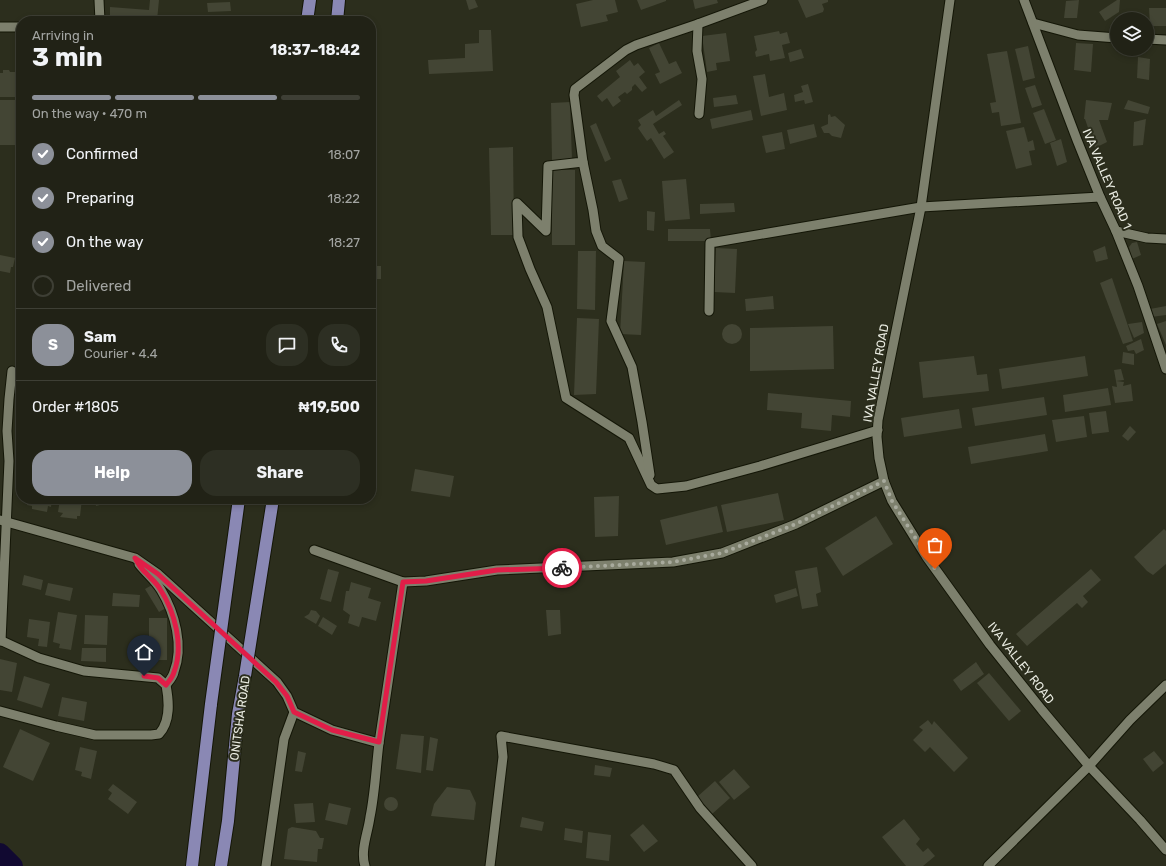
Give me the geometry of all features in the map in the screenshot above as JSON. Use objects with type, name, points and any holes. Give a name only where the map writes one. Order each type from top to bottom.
[{"type":"main road","points":[[308,16],[310,0]]},
{"type":"main road","points":[[337,16],[339,0]]},
{"type":"main road","points":[[193,861],[211,704],[238,504]]},
{"type":"main road","name":"ONITSHA ROAD","points":[[221,866],[228,821],[238,714],[246,676],[272,504]]},
{"type":"street","points":[[99,0],[100,16]]},
{"type":"street","points":[[651,485],[632,367],[612,321],[619,260],[602,246],[596,231],[583,162],[574,95],[575,89],[626,50],[636,45],[763,0]]},
{"type":"street","name":"IVA VALLEY ROAD","points":[[950,0],[921,207],[878,420],[879,458],[884,481],[892,501],[926,556],[994,651],[1089,766],[1166,850]]},
{"type":"street","name":"IVA VALLEY ROAD 1","points":[[1024,0],[1034,23],[1077,140],[1138,286],[1166,369]]},
{"type":"street","points":[[1034,23],[1078,35],[1110,37]]},
{"type":"street","points":[[698,24],[697,51],[702,79],[699,114]]},
{"type":"street","points":[[0,27],[16,27]]},
{"type":"street","points":[[1154,39],[1166,40]]},
{"type":"street","points":[[583,162],[548,166],[546,231],[517,203],[518,238],[547,307],[566,398],[629,438],[651,485],[657,489],[686,486],[760,466],[878,430]]},
{"type":"street","points":[[709,311],[710,243],[921,207],[1100,197]]},
{"type":"street","points":[[1116,231],[1147,238],[1166,239]]},
{"type":"street","points":[[12,371],[7,431],[9,461],[3,522],[0,640],[39,658],[84,671],[158,678],[166,685]]},
{"type":"street","points":[[314,550],[403,582],[426,581],[497,570],[673,562],[722,553],[796,524],[884,481]]},
{"type":"street","points":[[3,522],[135,558],[158,574],[276,682],[287,696],[294,712],[332,730],[379,742]]},
{"type":"street","points":[[0,711],[95,735],[159,734],[166,724],[168,707],[166,685],[174,674],[177,662],[177,636],[168,603],[154,580],[146,573],[135,558]]},
{"type":"street","points":[[365,866],[363,861],[363,851],[371,816],[379,742],[403,582]]},
{"type":"street","points":[[988,866],[1089,766],[1130,720],[1166,685]]},
{"type":"street","points":[[266,866],[284,739],[294,712]]},
{"type":"street","points":[[490,866],[504,757],[502,736],[654,764],[674,770],[700,808],[752,866]]},
{"type":"building","points":[[150,0],[159,0],[157,16],[110,16],[110,7],[149,10]]},
{"type":"building","points":[[466,0],[475,0],[478,7],[469,10]]},
{"type":"building","points":[[593,0],[615,0],[618,12],[606,15],[608,21],[581,27],[576,4]]},
{"type":"building","points":[[637,0],[666,0],[666,1],[641,10]]},
{"type":"building","points":[[693,0],[717,0],[718,3],[695,9]]},
{"type":"building","points":[[798,0],[828,0],[828,2],[822,4],[824,9],[823,12],[806,18]]},
{"type":"building","points":[[1079,0],[1077,18],[1064,18],[1066,1]]},
{"type":"building","points":[[1117,0],[1120,0],[1119,12],[1110,12],[1110,18],[1105,21],[1099,12]]},
{"type":"building","points":[[230,2],[231,11],[208,12],[207,3]]},
{"type":"building","points":[[1149,8],[1166,8],[1166,26],[1154,26],[1154,12],[1149,12]]},
{"type":"building","points":[[479,30],[491,30],[493,71],[429,74],[428,60],[465,58],[465,44],[479,43]]},
{"type":"building","points":[[779,31],[780,34],[787,32],[790,43],[782,45],[785,58],[770,61],[769,54],[756,57],[755,52],[757,50],[754,36]]},
{"type":"building","points":[[726,33],[730,61],[716,63],[717,70],[707,72],[702,36]]},
{"type":"building","points":[[659,43],[669,64],[676,61],[682,73],[660,84],[655,74],[660,72],[649,48]]},
{"type":"building","points":[[1076,43],[1093,44],[1091,72],[1074,70]]},
{"type":"building","points":[[1028,46],[1035,78],[1023,81],[1015,49]]},
{"type":"building","points":[[801,49],[804,58],[790,62],[788,53]]},
{"type":"building","points":[[1007,51],[1021,123],[1001,126],[999,112],[992,113],[990,103],[996,102],[987,54]]},
{"type":"building","points":[[1138,57],[1150,59],[1149,80],[1137,78]]},
{"type":"building","points":[[630,60],[634,66],[638,63],[645,72],[639,77],[647,88],[642,92],[635,84],[632,87],[632,90],[627,94],[625,92],[618,97],[621,101],[613,107],[607,98],[602,102],[597,96],[620,77],[616,71]]},
{"type":"building","points":[[3,70],[16,72],[16,97],[0,97],[0,73],[3,73]]},
{"type":"building","points":[[765,74],[769,97],[784,93],[787,110],[761,116],[753,76]]},
{"type":"building","points":[[808,84],[813,102],[805,104],[804,100],[795,102],[794,95],[803,92],[801,86]]},
{"type":"building","points":[[1035,85],[1042,105],[1032,108],[1025,88]]},
{"type":"building","points":[[736,95],[738,104],[714,107],[713,98]]},
{"type":"building","points":[[0,100],[16,100],[16,145],[0,145]]},
{"type":"building","points":[[679,100],[682,105],[653,124],[659,134],[664,131],[666,134],[663,136],[674,152],[664,159],[651,138],[647,141],[638,128],[641,125],[638,120],[653,110],[656,116]]},
{"type":"building","points":[[1086,100],[1112,103],[1108,120],[1099,120],[1107,142],[1095,148],[1084,119]]},
{"type":"building","points":[[1128,100],[1150,107],[1148,114],[1124,109]]},
{"type":"building","points":[[570,102],[572,160],[552,161],[551,103]]},
{"type":"building","points":[[1044,109],[1056,140],[1045,144],[1033,113]]},
{"type":"building","points":[[751,110],[753,120],[712,129],[710,119]]},
{"type":"building","points":[[830,114],[831,117],[835,116],[845,125],[841,138],[832,136],[829,133],[824,133],[821,127],[828,124],[828,115]]},
{"type":"building","points":[[1146,119],[1143,145],[1133,146],[1134,122]]},
{"type":"building","points":[[596,123],[611,159],[605,162],[590,126]]},
{"type":"building","points":[[814,124],[817,137],[790,144],[787,130]]},
{"type":"building","points":[[1024,127],[1028,142],[1033,140],[1035,150],[1029,151],[1032,165],[1016,169],[1006,131]]},
{"type":"building","points":[[782,132],[785,149],[766,153],[762,136]]},
{"type":"building","points":[[1061,139],[1067,162],[1057,166],[1050,143]]},
{"type":"building","points":[[513,147],[514,235],[491,235],[489,148]]},
{"type":"building","points":[[552,170],[575,170],[575,245],[552,245]]},
{"type":"building","points":[[621,179],[628,199],[619,202],[612,181]]},
{"type":"building","points":[[686,179],[690,219],[665,221],[662,181]]},
{"type":"building","points":[[734,203],[735,212],[700,214],[700,204]]},
{"type":"building","points":[[647,211],[655,212],[654,231],[647,230]]},
{"type":"building","points":[[668,229],[710,229],[711,241],[668,241]]},
{"type":"building","points":[[1137,242],[1141,255],[1132,259],[1129,247],[1132,243]]},
{"type":"building","points":[[1105,246],[1108,259],[1096,262],[1093,251]]},
{"type":"building","points":[[716,248],[737,249],[735,293],[714,292]]},
{"type":"building","points":[[578,251],[596,251],[595,310],[577,309]]},
{"type":"building","points":[[0,255],[15,258],[10,273],[0,271]]},
{"type":"building","points":[[624,261],[645,262],[641,335],[620,334]]},
{"type":"building","points":[[376,266],[381,266],[381,279],[376,279]]},
{"type":"building","points":[[1112,278],[1133,341],[1123,344],[1100,283]]},
{"type":"building","points":[[773,296],[774,309],[746,311],[745,299]]},
{"type":"building","points":[[1166,306],[1166,315],[1151,317],[1150,309]]},
{"type":"building","points":[[577,318],[599,319],[596,394],[574,395]]},
{"type":"building","points":[[1166,321],[1166,345],[1157,324]]},
{"type":"building","points":[[1142,322],[1144,333],[1134,338],[1128,324]]},
{"type":"building","points":[[732,324],[739,327],[742,334],[739,341],[732,344],[725,341],[722,334],[725,327]]},
{"type":"building","points":[[833,326],[834,369],[750,371],[750,328]]},
{"type":"building","points":[[1141,339],[1144,350],[1136,354],[1134,350],[1128,351],[1126,346]]},
{"type":"building","points":[[1123,352],[1134,354],[1134,365],[1122,363]]},
{"type":"building","points":[[974,356],[977,375],[987,374],[989,391],[923,398],[919,362]]},
{"type":"building","points":[[1085,356],[1088,376],[1002,389],[999,369]]},
{"type":"building","points":[[1121,369],[1124,380],[1116,381],[1114,370]]},
{"type":"building","points":[[1116,381],[1124,382],[1123,386],[1131,384],[1133,401],[1115,403],[1112,386],[1117,387]]},
{"type":"building","points":[[1108,388],[1111,405],[1065,412],[1063,395]]},
{"type":"building","points":[[768,393],[851,401],[850,417],[832,415],[831,431],[801,428],[802,413],[767,410]]},
{"type":"building","points":[[1044,397],[1047,415],[975,426],[972,408]]},
{"type":"building","points":[[959,409],[962,428],[904,437],[901,418]]},
{"type":"building","points":[[1106,411],[1109,432],[1092,434],[1089,413]]},
{"type":"building","points":[[1084,416],[1087,437],[1056,442],[1052,420]]},
{"type":"building","points":[[1130,426],[1136,432],[1128,441],[1122,436]]},
{"type":"building","points":[[1045,434],[1048,451],[971,464],[968,447]]},
{"type":"building","points":[[415,469],[454,476],[450,497],[411,491]]},
{"type":"building","points":[[778,493],[784,520],[727,532],[721,505]]},
{"type":"building","points":[[619,496],[618,536],[595,537],[594,497]]},
{"type":"building","points":[[51,504],[51,507],[48,506],[47,512],[32,509],[32,506],[27,505]]},
{"type":"building","points":[[59,504],[81,504],[80,516],[77,516],[77,519],[60,517],[63,513],[58,512]]},
{"type":"building","points":[[717,506],[723,532],[666,545],[660,520]]},
{"type":"building","points":[[876,516],[893,544],[843,576],[825,548]]},
{"type":"building","points":[[1164,529],[1166,531],[1166,564],[1153,575],[1147,571],[1134,557]]},
{"type":"building","points":[[817,567],[821,592],[816,594],[818,606],[802,609],[795,571]]},
{"type":"building","points":[[328,569],[339,572],[331,602],[320,599]]},
{"type":"building","points":[[1091,569],[1101,580],[1083,596],[1088,602],[1082,608],[1077,603],[1027,646],[1016,634]]},
{"type":"building","points":[[24,575],[43,580],[41,590],[22,585]]},
{"type":"building","points":[[351,582],[371,588],[368,598],[381,602],[376,621],[362,617],[359,627],[348,623],[350,615],[343,610],[346,591],[349,591]]},
{"type":"building","points":[[48,583],[73,588],[70,601],[45,595]]},
{"type":"building","points":[[152,585],[166,608],[159,612],[145,589]]},
{"type":"building","points":[[796,588],[798,596],[776,603],[774,595]]},
{"type":"building","points":[[113,593],[140,595],[139,607],[112,606]]},
{"type":"building","points":[[311,610],[316,611],[320,616],[316,624],[304,617],[309,614]]},
{"type":"building","points":[[546,610],[560,610],[561,634],[548,636]]},
{"type":"building","points":[[58,612],[77,615],[71,650],[59,648],[60,644],[53,642]]},
{"type":"building","points":[[85,615],[108,616],[107,645],[84,644]]},
{"type":"building","points":[[323,617],[337,626],[332,635],[318,626]]},
{"type":"building","points":[[149,618],[167,618],[167,660],[149,660]]},
{"type":"building","points":[[29,619],[50,622],[47,647],[38,646],[39,639],[27,637]]},
{"type":"building","points":[[82,648],[106,648],[106,662],[81,661]]},
{"type":"building","points":[[0,659],[17,663],[12,692],[0,690]]},
{"type":"building","points":[[976,662],[984,674],[961,691],[953,680]]},
{"type":"building","points":[[989,673],[1021,711],[1009,721],[977,683]]},
{"type":"building","points":[[24,676],[50,684],[42,708],[17,700]]},
{"type":"building","points":[[62,697],[87,702],[84,721],[58,716]]},
{"type":"building","points":[[928,720],[932,725],[934,721],[968,758],[954,772],[930,747],[925,752],[913,740],[923,730],[919,727]]},
{"type":"building","points":[[20,729],[50,743],[33,781],[3,767]]},
{"type":"building","points":[[401,734],[424,736],[421,773],[396,769]]},
{"type":"building","points":[[430,737],[438,739],[433,771],[426,770]]},
{"type":"building","points":[[80,747],[97,751],[91,779],[81,776],[82,772],[75,770]]},
{"type":"building","points":[[298,751],[306,753],[302,772],[295,771]]},
{"type":"building","points":[[1154,751],[1164,763],[1153,772],[1143,759]]},
{"type":"building","points":[[595,765],[612,768],[610,777],[594,775]]},
{"type":"building","points":[[734,769],[750,787],[734,800],[719,782]]},
{"type":"building","points":[[715,781],[730,798],[712,814],[697,797]]},
{"type":"building","points":[[113,784],[137,802],[128,814],[108,799],[112,793],[108,790]]},
{"type":"building","points":[[447,787],[470,790],[476,803],[474,820],[431,816],[434,804]]},
{"type":"building","points":[[391,797],[396,799],[398,804],[396,809],[391,811],[386,809],[384,804],[386,799]]},
{"type":"building","points":[[313,803],[315,822],[296,823],[294,804]]},
{"type":"building","points":[[329,803],[351,808],[347,825],[325,820]]},
{"type":"building","points":[[522,817],[544,822],[542,831],[520,827]]},
{"type":"building","points":[[904,819],[920,839],[916,844],[923,852],[928,848],[935,856],[923,866],[906,866],[882,837]]},
{"type":"building","points":[[643,824],[658,841],[644,852],[630,835]]},
{"type":"building","points":[[292,827],[316,831],[320,838],[324,838],[322,849],[318,849],[317,862],[284,859],[288,829]]},
{"type":"building","points":[[565,828],[583,831],[582,843],[564,840]]},
{"type":"building","points":[[588,832],[611,835],[609,861],[586,858]]},
{"type":"waterway","points":[[0,853],[13,866]]},
{"type":"way so far","points":[[562,568],[673,562],[722,553],[796,524],[884,481],[892,501],[935,569]]},
{"type":"route","points":[[144,676],[158,678],[166,685],[174,674],[177,662],[177,636],[168,603],[154,580],[146,573],[135,558],[158,574],[276,682],[287,696],[294,712],[332,730],[379,742],[403,582],[426,581],[497,570],[562,568]]}]
